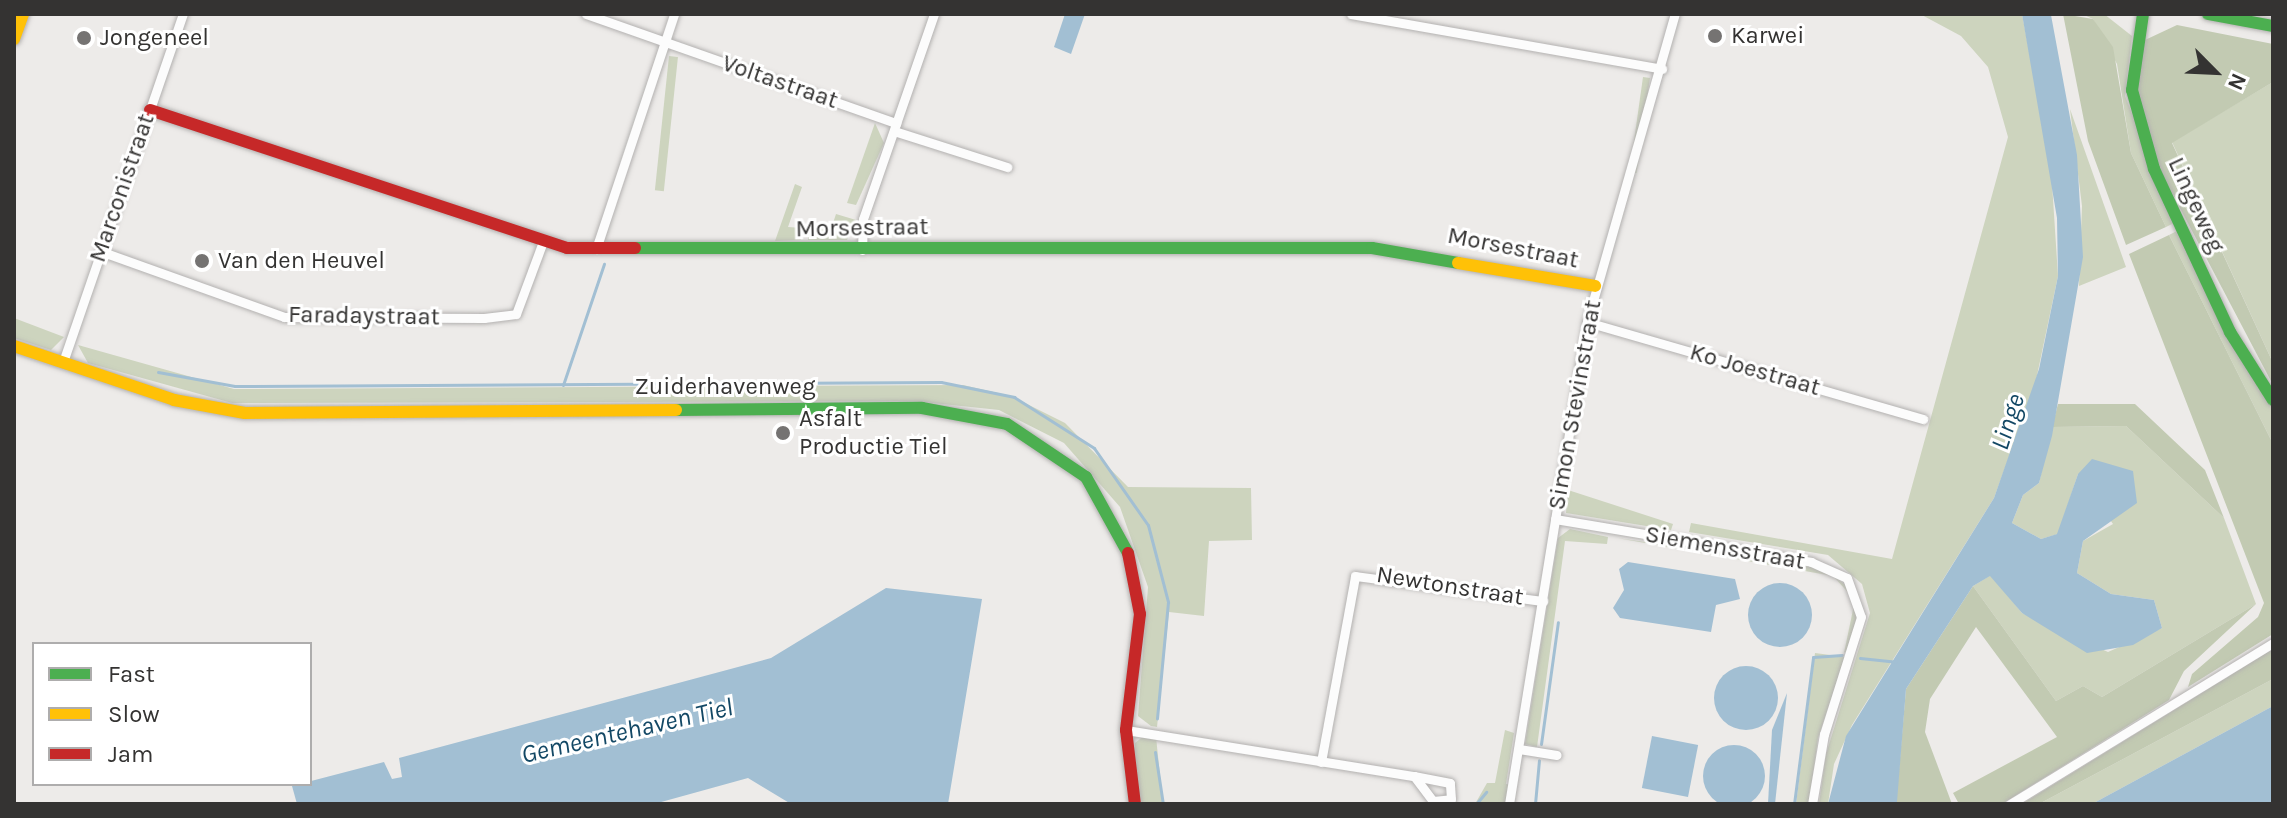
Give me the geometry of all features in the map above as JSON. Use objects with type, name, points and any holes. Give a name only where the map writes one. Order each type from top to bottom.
[{"type":"street","points":[[14,39],[23,14]]},
{"type":"street","name":"Marconistraat","points":[[63,362],[183,14]]},
{"type":"street","name":"Voltastraat","points":[[586,14],[1007,167]]},
{"type":"street","points":[[596,249],[674,14]]},
{"type":"street","points":[[862,250],[863,219],[934,14]]},
{"type":"street","points":[[1351,14],[1662,69]]},
{"type":"street","name":"Simon Stevinstraat","points":[[1509,804],[1587,322],[1595,286],[1662,69],[1675,14]]},
{"type":"street","name":"Lingeweg","points":[[2143,14],[2132,90],[2154,169],[2230,332],[2273,400]]},
{"type":"street","points":[[2208,14],[2273,26]]},
{"type":"street","name":"Morsestraat","points":[[150,110],[542,244],[596,249],[1372,248],[1595,286]]},
{"type":"street","name":"Faradaystraat","points":[[100,251],[284,317],[484,318],[516,314],[542,244]]},
{"type":"street","name":"Ko Joestraat","points":[[1587,322],[1923,419]]},
{"type":"street","name":"Zuiderhavenweg","points":[[14,346],[195,406],[245,413],[922,408],[1007,424],[1086,477],[1125,539],[1140,614],[1126,730],[1135,804]]},
{"type":"street","name":"Siemensstraat","points":[[1555,519],[1811,562],[1847,578],[1861,617],[1824,734],[1812,804]]},
{"type":"street","name":"Newtonstraat","points":[[1321,762],[1355,576],[1543,601]]},
{"type":"street","points":[[2010,804],[2273,643]]},
{"type":"street","points":[[1126,730],[1414,776]]},
{"type":"street","points":[[1519,749],[1557,755]]},
{"type":"green space","points":[[1920,14],[2022,14],[2051,168],[2058,276],[2035,385],[1994,498],[1852,725],[1834,764],[1828,804],[1819,804],[1826,754],[1870,613],[1862,584],[1828,555],[1689,532],[1691,523],[1892,559],[2008,137],[1988,67],[1961,36]]},
{"type":"green space","points":[[2063,14],[2093,19],[2113,47],[2131,153],[2166,227],[2126,245],[2088,141]]},
{"type":"green space","points":[[2082,14],[2104,14],[2132,36],[2125,96],[2176,222],[2166,227],[2131,153],[2117,64],[2093,19]]},
{"type":"green space","points":[[2177,25],[2273,44],[2273,82],[2172,143],[2273,363],[2273,385],[2160,170],[2136,93],[2145,40]]},
{"type":"green space","points":[[669,56],[678,57],[664,191],[655,190]]},
{"type":"green space","points":[[1643,77],[1650,78],[1637,173],[1630,172]]},
{"type":"green space","points":[[2273,82],[2273,363],[2172,142]]},
{"type":"green space","points":[[2070,109],[2126,267],[2079,286],[2082,206]]},
{"type":"green space","points":[[875,123],[884,143],[856,205],[847,203]]},
{"type":"green space","points":[[795,184],[802,187],[788,227],[802,228],[801,240],[775,241]]},
{"type":"green space","points":[[836,214],[856,220],[847,240],[808,240],[809,227],[832,226]]},
{"type":"green space","points":[[2179,230],[2273,403],[2273,444],[2169,235]]},
{"type":"green space","points":[[2169,235],[2273,444],[2273,634],[2188,687],[2192,674],[2258,617],[2264,603],[2129,254]]},
{"type":"green space","points":[[14,318],[64,337],[51,350],[14,338]]},
{"type":"green space","points":[[78,345],[234,389],[963,385],[1011,396],[1065,423],[1128,487],[1251,488],[1252,540],[1209,541],[1204,616],[1169,612],[1157,727],[1138,716],[1148,587],[1120,507],[1064,443],[999,410],[914,401],[232,403],[88,363]]},
{"type":"green space","points":[[2058,404],[2135,404],[2205,470],[2224,518],[2126,426],[2052,427]]},
{"type":"green space","points":[[2126,426],[2224,518],[2256,604],[2102,697],[2083,686],[2056,701],[1973,586],[1991,575],[2022,613],[2108,652],[2162,628],[2154,600],[2111,594],[2077,573],[2083,541],[2113,524],[2078,474],[2058,534],[2041,539],[2012,523],[2023,495],[2039,483],[2052,427]]},
{"type":"green space","points":[[1568,490],[1673,524],[1671,530],[1566,513]]},
{"type":"green space","points":[[1570,529],[1608,537],[1607,544],[1565,541],[1537,747],[1525,744],[1558,538]]},
{"type":"green space","points":[[1617,538],[1820,567],[1833,576]]},
{"type":"green space","points":[[1833,576],[1853,590],[1859,612],[1854,643],[1844,653],[1855,600]]},
{"type":"green space","points":[[1973,586],[2056,701],[2083,686],[2102,697],[2256,604],[2184,671],[2169,700],[2002,804],[1959,804],[1953,793],[2057,737],[1976,627],[1930,699],[1925,732],[1952,804],[1896,804],[1906,689]]},
{"type":"green space","points":[[2273,649],[2273,679],[2039,804],[2022,804]]},
{"type":"green space","points":[[1815,653],[1845,657],[1818,738],[1809,804],[1796,804]]},
{"type":"green space","points":[[2273,679],[2273,706],[2092,804],[2039,804]]},
{"type":"green space","points":[[1505,730],[1514,733],[1506,784],[1515,785],[1511,804],[1475,804],[1487,783],[1495,783]]},
{"type":"green space","points":[[1145,735],[1156,737],[1163,804],[1142,804],[1133,772],[1135,743]]},
{"type":"water","points":[[1065,14],[1085,14],[1071,54],[1054,47]]},
{"type":"water","points":[[2022,14],[2051,15],[2077,155],[2083,257],[2052,436],[2039,483],[2023,495],[2012,523],[2041,539],[2057,534],[2078,474],[2092,459],[2133,471],[2137,503],[2083,541],[2077,573],[2111,594],[2154,600],[2162,628],[2133,645],[2087,653],[2022,613],[1990,576],[1973,586],[1906,689],[1897,802],[1828,804],[1846,736],[1994,498],[2039,369],[2058,276],[2057,218]]},
{"type":"water","points":[[1628,562],[1735,579],[1740,599],[1716,605],[1711,632],[1620,618],[1613,608],[1624,590],[1619,569]]},
{"type":"water","points":[[1780,583],[1792,585],[1803,592],[1810,603],[1810,627],[1803,638],[1792,645],[1780,647],[1768,645],[1757,638],[1750,627],[1748,615],[1750,603],[1757,592],[1768,585]]},
{"type":"water","name":"Gemeentehaven Tiel","points":[[886,588],[982,599],[948,804],[791,804],[748,778],[654,804],[297,804],[292,786],[312,786],[312,781],[384,762],[392,779],[402,777],[399,758],[771,658]]},
{"type":"water","points":[[1746,666],[1758,668],[1769,675],[1776,686],[1776,710],[1769,721],[1758,728],[1746,730],[1734,728],[1723,721],[1716,710],[1714,698],[1716,686],[1723,675],[1734,668]]},
{"type":"water","points":[[1787,693],[1775,804],[1768,804],[1772,730]]},
{"type":"water","points":[[2273,706],[2273,804],[2092,804]]},
{"type":"water","points":[[1652,736],[1698,745],[1688,797],[1642,788]]},
{"type":"water","points":[[1728,745],[1740,745],[1756,754],[1763,764],[1763,788],[1756,798],[1740,807],[1728,807],[1708,793],[1703,782],[1703,770],[1717,750]]},
{"type":"waterway","points":[[563,385],[604,264]]},
{"type":"waterway","points":[[158,372],[235,386],[941,382],[1014,397],[1094,448],[1148,525],[1168,602],[1157,718]]},
{"type":"waterway","points":[[1541,744],[1558,622]]},
{"type":"waterway","points":[[1794,804],[1813,657],[1842,655]]},
{"type":"waterway","points":[[1860,658],[1896,662]]},
{"type":"waterway","points":[[1155,752],[1163,804]]},
{"type":"waterway","points":[[1535,804],[1539,760]]},
{"type":"waterway","points":[[1476,804],[1486,792]]},
{"type":"traffic: fast","points":[[2143,14],[2132,90],[2154,169],[2230,332],[2273,400]]},
{"type":"traffic: fast","points":[[2208,14],[2273,26]]},
{"type":"traffic: fast","points":[[635,248],[1372,248],[1458,263]]},
{"type":"traffic: fast","points":[[676,410],[922,408],[1007,424],[1086,477],[1128,553]]},
{"type":"traffic: slow","points":[[14,39],[23,14]]},
{"type":"traffic: slow","points":[[1458,263],[1595,286]]},
{"type":"traffic: slow","points":[[14,346],[174,400],[245,413],[676,410]]},
{"type":"traffic: jam","points":[[150,110],[567,248],[635,248]]},
{"type":"traffic: jam","points":[[1128,553],[1140,614],[1126,730],[1135,804]]},
{"type":"place","name":"Karwei","points":[[1715,36]]},
{"type":"place","name":"Jongeneel","points":[[84,38]]},
{"type":"place","name":"Van den Heuvel","points":[[202,261]]},
{"type":"place","name":"Asfalt Productie Tiel","points":[[783,433]]},
{"type":"water label","name":"Linge","points":[[2008,422]]}]
